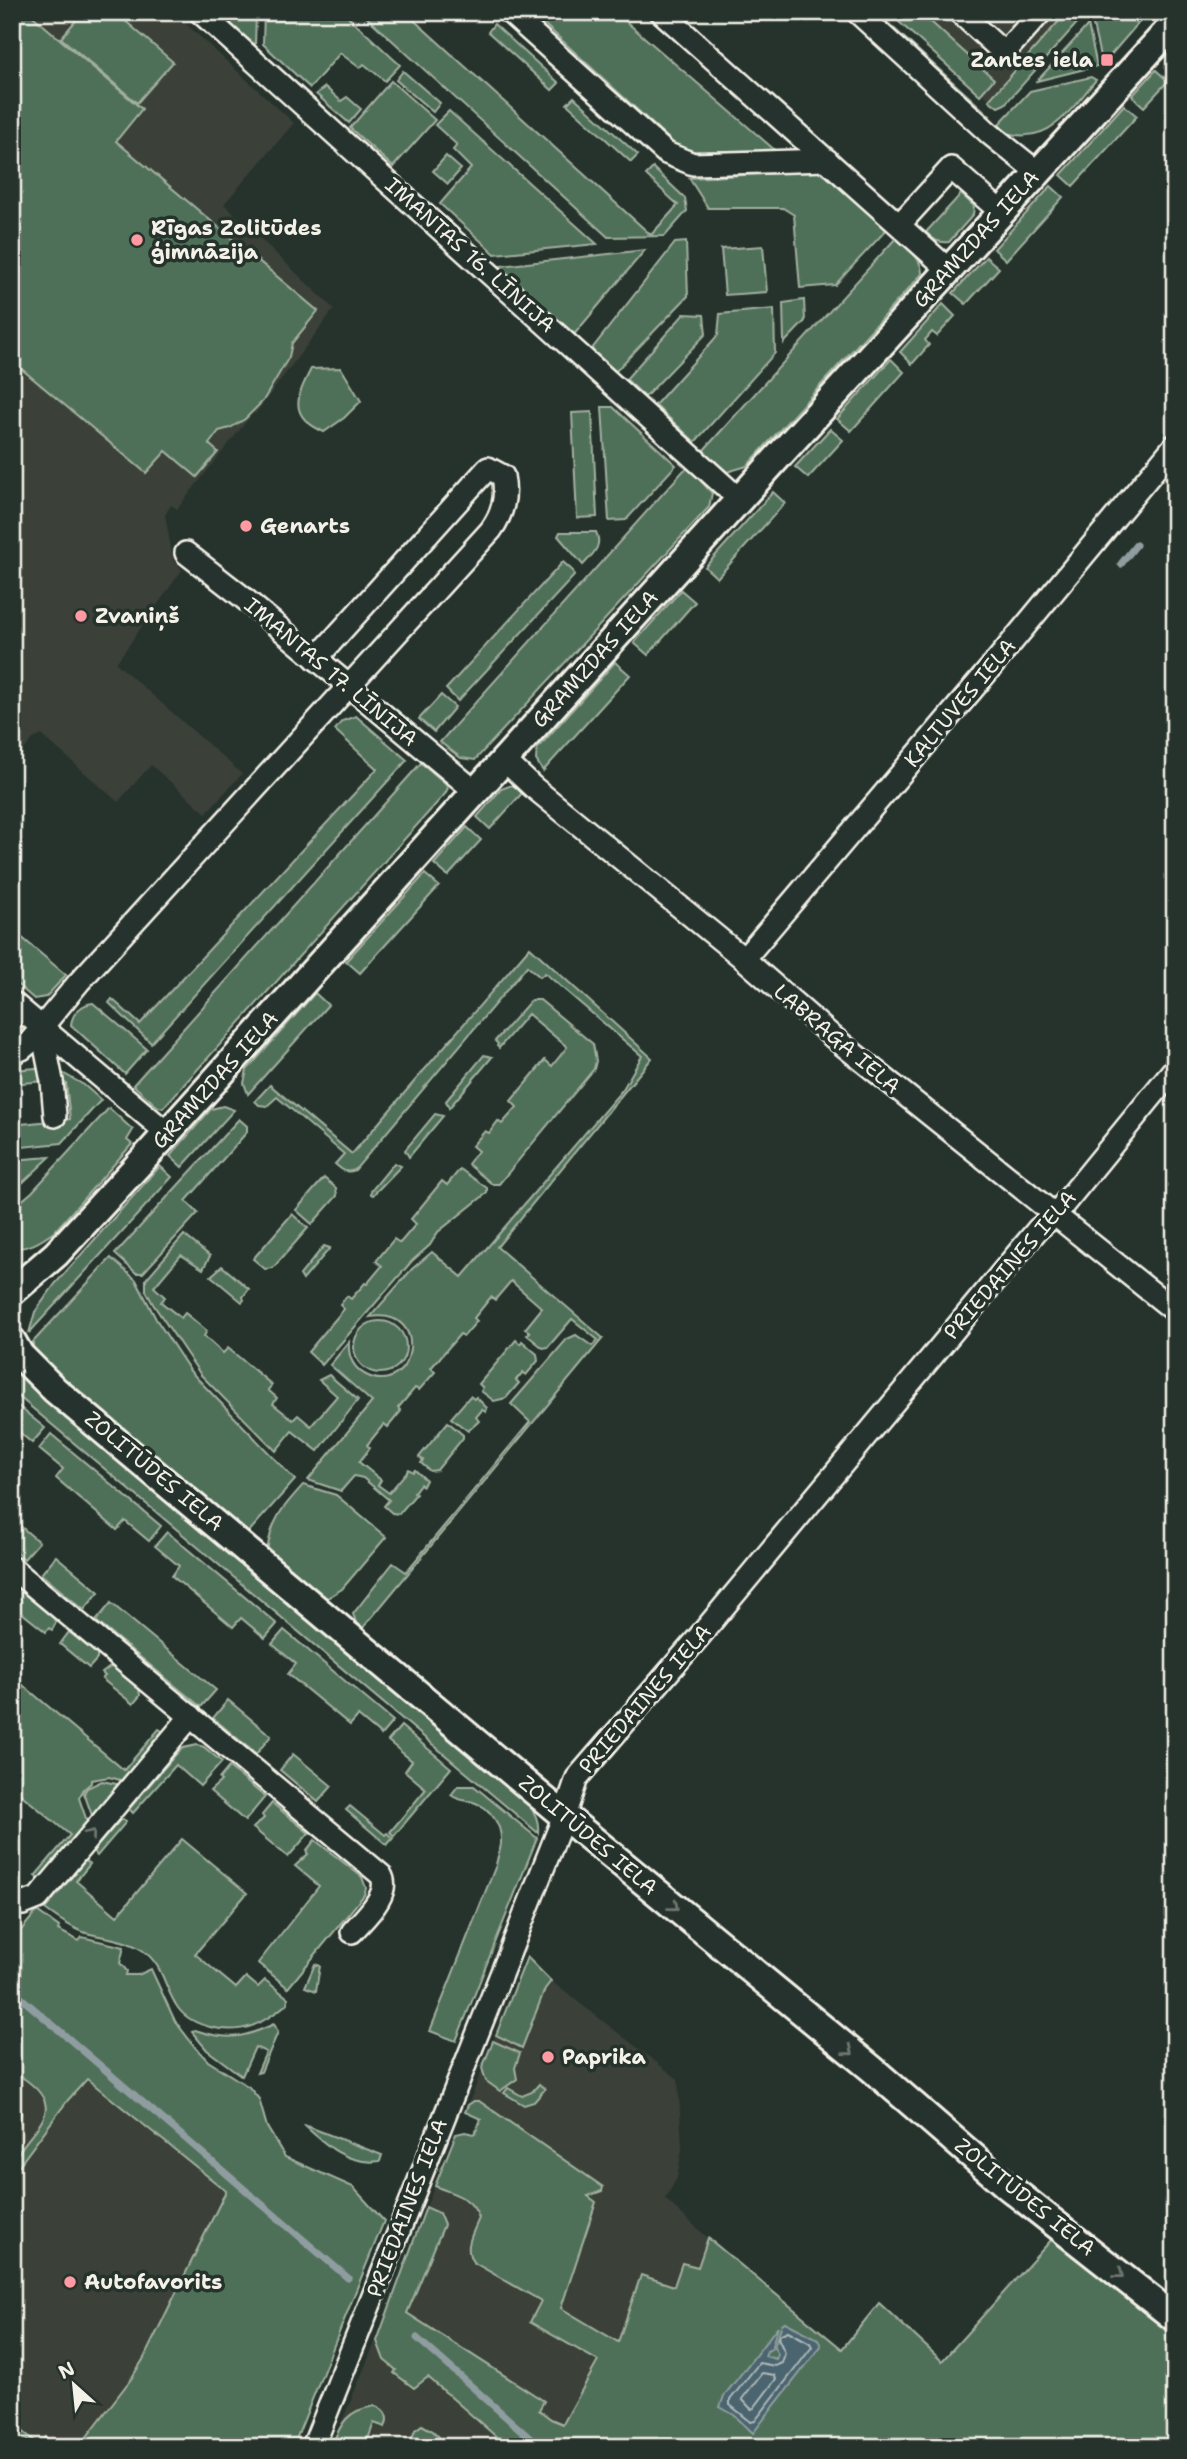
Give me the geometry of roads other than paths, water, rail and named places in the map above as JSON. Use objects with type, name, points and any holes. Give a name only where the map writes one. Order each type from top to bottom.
[{"type":"street","name":"IMANTAS 16. LĪNIJA","points":[[200,12],[739,499]]},
{"type":"street","points":[[509,12],[666,153],[693,164],[827,160]]},
{"type":"street","points":[[661,12],[900,224],[948,270]]},
{"type":"street","points":[[857,12],[990,134],[1037,172]]},
{"type":"street","points":[[959,12],[1004,53],[1041,12]]},
{"type":"street","name":"GRAMZDAS IELA","points":[[12,1292],[56,1254],[167,1133],[739,499],[1175,23]]},
{"type":"street","points":[[900,224],[951,168],[1001,212]]},
{"type":"street","name":"KALTUVES IELA","points":[[744,959],[1175,445]]},
{"type":"street","points":[[12,1053],[28,1044],[41,1026],[348,685],[491,530],[500,517],[504,503],[503,476],[488,468],[316,659]]},
{"type":"street","name":"IMANTAS 17. LĪNIJA","points":[[186,553],[475,792]]},
{"type":"street","name":"LABRAGA IELA","points":[[505,760],[542,795],[744,959],[833,1037],[1175,1311]]},
{"type":"street","points":[[12,1002],[167,1133]]},
{"type":"street","points":[[41,1026],[52,1081],[55,1116]]},
{"type":"street","name":"PRIEDAINES IELA","points":[[313,2447],[564,1816],[577,1777],[698,1638],[1038,1229],[1055,1216],[1175,1068]]},
{"type":"street","name":"ZOLITŪDES IELA","points":[[12,1341],[20,1355],[55,1390],[564,1816],[862,2061],[1006,2185],[1175,2318]]},
{"type":"street","points":[[12,1569],[381,1875],[384,1884],[381,1896],[352,1932]]},
{"type":"street","points":[[12,1899],[23,1904],[38,1898],[191,1716]]},
{"type":"water","points":[[785,2322],[818,2339],[821,2346],[753,2433],[734,2415],[720,2407],[724,2396],[778,2326],[771,2349],[765,2356],[776,2359],[778,2354],[774,2347]]},
{"type":"waterway","points":[[1121,564],[1136,545]]},
{"type":"waterway","points":[[12,1990],[348,2278]]},
{"type":"waterway","points":[[417,2338],[540,2447]]},
{"type":"place","name":"Zantes iela","points":[[1107,60]]},
{"type":"place","name":"Rīgas Zolitūdes ģimnāzija","points":[[137,240]]},
{"type":"place","name":"Genarts","points":[[246,526]]},
{"type":"place","name":"Zvaniņš","points":[[81,616]]},
{"type":"place","name":"Paprika","points":[[548,2057]]},
{"type":"place","name":"Autofavorits","points":[[70,2282]]}]
